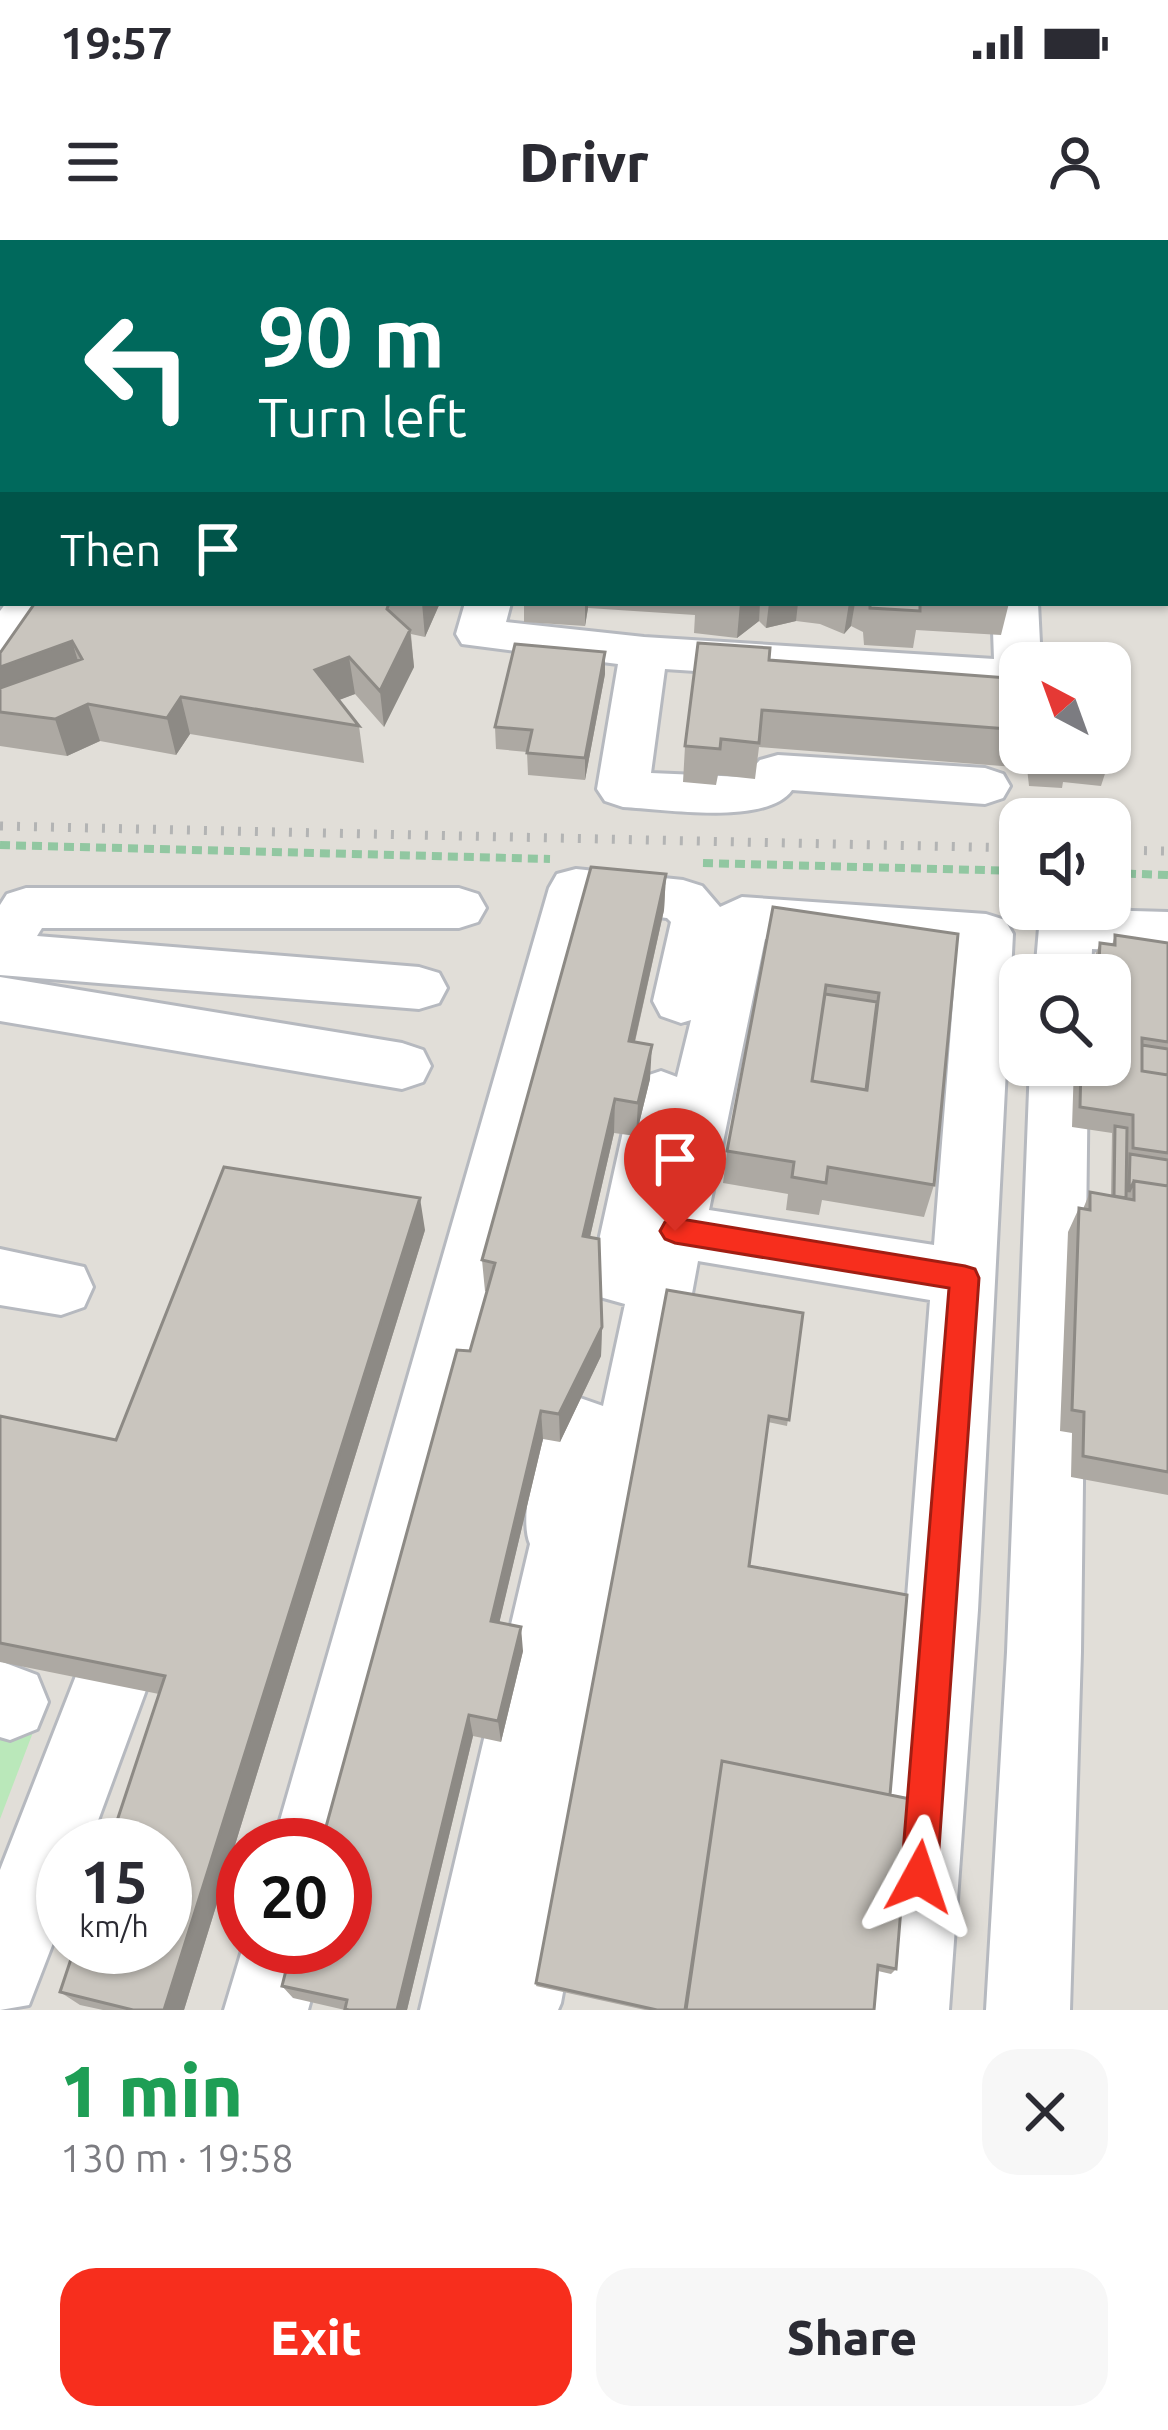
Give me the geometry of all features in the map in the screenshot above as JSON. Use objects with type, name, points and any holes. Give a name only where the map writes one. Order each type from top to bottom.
[{"type":"lane","points":[[0,645],[27,606]]},
{"type":"lane","points":[[487,606],[478,634],[644,652],[1018,676],[1015,606]]},
{"type":"lane","points":[[644,652],[623,789],[744,795],[766,789],[778,772],[985,786]]},
{"type":"lane","points":[[320,1818],[576,888],[683,900],[699,918],[549,1630],[509,2008]]},
{"type":"lane","points":[[419,988],[0,952],[26,908],[459,908]]},
{"type":"lane","points":[[509,2008],[742,917],[986,934],[942,1610],[907,2010]]},
{"type":"lane","points":[[1064,954],[1066,928],[1168,932]]},
{"type":"lane","points":[[0,999],[402,1066]]},
{"type":"lane","points":[[1028,2010],[1044,1652],[1058,1086]]},
{"type":"lane","points":[[675,1231],[965,1278]]},
{"type":"lane","points":[[549,1630],[539,1617],[580,1429]]},
{"type":"lane","points":[[0,1976],[108,1690]]},
{"type":"lane","points":[[266,2010],[276,1974]]},
{"type":"path","points":[[0,844],[569,860]]},
{"type":"path","points":[[688,862],[999,870]]},
{"type":"path","points":[[1131,874],[1168,875]]},
{"type":"shaded area","points":[[0,606],[1168,606],[1168,2010],[0,2010]]},
{"type":"green space","points":[[0,1720],[35,1727],[0,1819]]},
{"type":"building","points":[[33,606],[388,606],[410,630],[380,691],[349,657],[315,670],[359,726],[181,697],[167,718],[88,704],[55,719],[0,712],[0,688],[82,659],[72,641],[0,667],[0,653]]},
{"type":"building","points":[[920,606],[920,611],[870,608]]},
{"type":"building","points":[[698,643],[770,648],[769,660],[999,677],[999,728],[762,710],[759,743],[721,739],[720,749],[685,746]]},
{"type":"building","points":[[515,644],[605,652],[585,758],[527,753],[532,730],[495,727]]},
{"type":"building","points":[[591,867],[666,874],[629,1041],[652,1045],[638,1103],[615,1099],[583,1236],[599,1239],[602,1327],[559,1414],[541,1411],[491,1621],[521,1627],[498,1721],[469,1715],[397,2010],[349,2010],[345,2009],[347,2000],[282,1986],[285,1974],[372,1974],[372,1818],[328,1818],[457,1350],[470,1351],[495,1263],[482,1260]]},
{"type":"building","points":[[773,907],[958,934],[934,1185],[828,1167],[826,1183],[792,1177],[794,1162],[727,1151]],"holes":[[[826,985],[879,993],[867,1090],[812,1081]]]},
{"type":"building","points":[[1115,935],[1168,943],[1168,1042],[1142,1038],[1142,1071],[1168,1075],[1168,1153],[1133,1148],[1133,1115],[1080,1107],[1080,1086],[1131,1086],[1131,954],[1099,954],[1100,943],[1115,945]]},
{"type":"building","points":[[825,994],[877,1002],[866,1090],[812,1081]]},
{"type":"building","points":[[1142,1045],[1168,1049],[1168,1075],[1142,1071]]},
{"type":"building","points":[[1115,1126],[1127,1128],[1126,1198],[1114,1196]]},
{"type":"building","points":[[1130,1154],[1168,1160],[1168,1186],[1134,1181],[1129,1192]]},
{"type":"building","points":[[224,1167],[420,1198],[225,1818],[216,1818],[216,1845],[192,1921],[192,1818],[118,1818],[165,1676],[0,1643],[0,1416],[116,1440]]},
{"type":"building","points":[[1134,1181],[1168,1186],[1168,1472],[1083,1456],[1084,1412],[1072,1410],[1079,1208],[1090,1210],[1090,1192],[1134,1200]]},
{"type":"building","points":[[667,1290],[803,1313],[789,1420],[769,1416],[749,1566],[907,1595],[890,1795],[722,1761],[685,2010],[657,2010],[536,1983]]},
{"type":"building","points":[[722,1761],[910,1799],[896,1969],[878,1965],[874,2010],[686,2010]]},
{"type":"building","points":[[66,1974],[175,1974],[164,2010],[133,2010],[60,1992]]},
{"type":"railway","points":[[0,826],[999,848]]},
{"type":"railway","points":[[1131,850],[1168,851]]},
{"type":"route","points":[[675,1231],[965,1278],[919,1877]]}]
